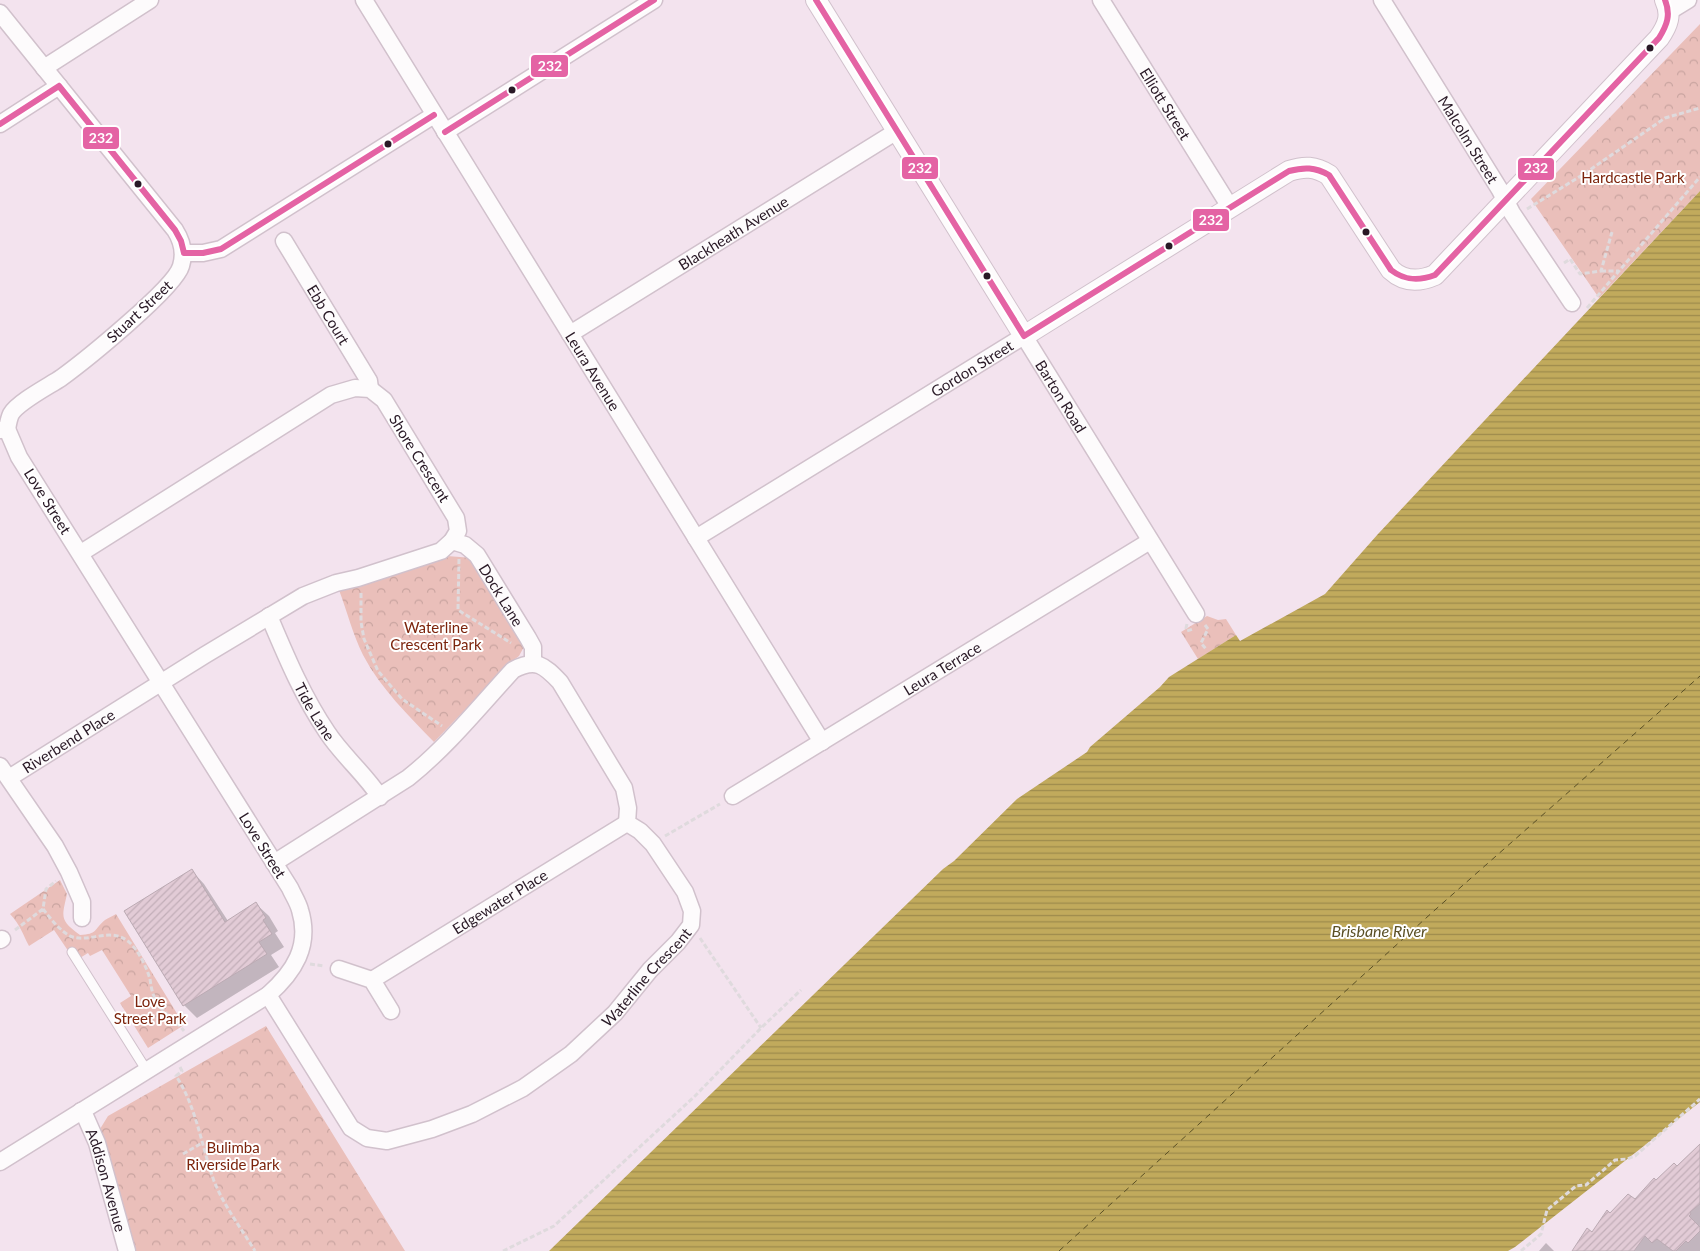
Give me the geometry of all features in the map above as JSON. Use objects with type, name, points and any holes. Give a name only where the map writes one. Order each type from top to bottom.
[{"type":"street","points":[[44,68],[150,0]]},
{"type":"street","name":"Leura Avenue","points":[[364,0],[822,742]]},
{"type":"street","points":[[445,132],[654,0]]},
{"type":"street","name":"Barton Road","points":[[816,0],[1200,619]]},
{"type":"street","name":"Elliott Street","points":[[1101,0],[1230,207]]},
{"type":"street","name":"Malcolm Street","points":[[1382,0],[1500,190],[1515,206],[1512,213],[1572,303]]},
{"type":"street","name":"Gordon Street","points":[[696,538],[1289,171],[1307,167],[1316,168],[1329,175],[1391,270],[1403,278],[1415,280],[1435,275],[1515,206],[1658,38],[1666,26],[1668,6],[1688,0]]},
{"type":"street","points":[[0,13],[175,230],[181,241],[184,253],[203,253],[221,248],[434,115]]},
{"type":"street","points":[[0,124],[59,86]]},
{"type":"street","name":"Blackheath Avenue","points":[[570,334],[897,131]]},
{"type":"street","name":"Ebb Court","points":[[284,241],[369,381],[370,389]]},
{"type":"street","name":"Stuart Street","points":[[3,429],[11,413],[85,360],[163,291],[178,275],[184,253]]},
{"type":"street","points":[[80,553],[331,395],[355,388],[370,389]]},
{"type":"street","name":"Shore Crescent","points":[[370,389],[384,400],[456,518],[458,531],[456,542]]},
{"type":"street","name":"Love Street","points":[[0,1162],[173,1056],[268,995],[282,983],[297,962],[304,929],[300,909],[290,888],[3,429]]},
{"type":"street","name":"Leura Terrace","points":[[734,796],[1150,541]]},
{"type":"street","points":[[161,683],[303,596],[336,583],[358,578],[441,551],[456,542]]},
{"type":"street","name":"Dock Lane","points":[[456,542],[465,545],[476,555],[531,643],[534,664]]},
{"type":"street","name":"Tide Lane","points":[[269,616],[300,688],[328,734],[371,783],[380,797]]},
{"type":"street","points":[[274,863],[408,778],[456,733],[513,670],[523,665],[534,664],[547,668],[560,682],[624,788],[628,808],[627,823]]},
{"type":"street","name":"Riverbend Place","points":[[82,918],[82,902],[69,872],[55,846],[4,772],[161,683]]},
{"type":"street","name":"Waterline Crescent","points":[[268,995],[351,1128],[367,1138],[386,1141],[432,1129],[472,1114],[523,1088],[571,1054],[615,1013],[650,970],[678,942],[691,925],[692,911],[685,892],[653,844],[640,831],[627,823]]},
{"type":"street","name":"Edgewater Place","points":[[372,980],[627,823]]},
{"type":"street","points":[[339,968],[372,980],[390,1011]]},
{"type":"street","name":"Addison Avenue","points":[[81,1111],[97,1143],[127,1251]]},
{"type":"lane","points":[[72,952],[147,1071]]},
{"type":"path","points":[[1515,206],[1584,174],[1665,118],[1700,108]]},
{"type":"path","points":[[1572,303],[1586,310],[1700,177]]},
{"type":"path","points":[[1601,271],[1612,232]]},
{"type":"path","points":[[1551,272],[1570,259],[1580,274],[1619,271]]},
{"type":"path","points":[[456,542],[458,610],[525,651],[531,643]]},
{"type":"path","points":[[358,578],[364,640],[378,671],[402,699],[456,733]]},
{"type":"path","points":[[1200,619],[1208,629],[1201,643],[1206,649]]},
{"type":"path","points":[[653,844],[734,796]]},
{"type":"path","points":[[69,872],[46,889],[44,909],[57,926],[71,936],[88,938],[106,935],[118,936],[128,942],[136,950],[145,966],[152,993],[157,1003],[176,1021],[193,1043]]},
{"type":"path","points":[[1,940],[44,909]]},
{"type":"path","points":[[72,952],[71,936],[82,918]]},
{"type":"path","points":[[691,925],[761,1028]]},
{"type":"path","points":[[297,962],[339,968]]},
{"type":"path","points":[[503,1251],[554,1226],[695,1096],[801,990]]},
{"type":"path","points":[[173,1056],[182,1070],[176,1076],[196,1117],[202,1143],[215,1181],[225,1204],[255,1251]]},
{"type":"path","points":[[1521,1251],[1541,1234],[1547,1210],[1576,1186],[1586,1185],[1615,1160],[1635,1156],[1700,1099]]},
{"type":"path","points":[[183,1154],[202,1143]]},
{"type":"green space","name":"Hardcastle Park","points":[[1700,24],[1700,191],[1599,298],[1531,199]]},
{"type":"green space","name":"Waterline Crescent Park","points":[[447,556],[473,558],[526,643],[519,656],[434,742],[396,701],[370,667],[356,639],[339,590]]},
{"type":"green space","points":[[1207,616],[1218,620],[1226,619],[1236,635],[1198,659],[1181,632]]},
{"type":"green space","name":"Love Street Park","points":[[60,880],[67,894],[63,913],[68,926],[80,935],[90,934],[105,920],[116,914],[184,1025],[148,1048],[120,1003],[131,996],[102,950],[90,956],[88,953],[75,961],[54,930],[29,946],[19,926],[10,914]]},
{"type":"green space","name":"Bulimba Riverside Park","points":[[266,1026],[405,1251],[133,1251],[100,1129],[108,1116]]},
{"type":"water","name":"Brisbane River","points":[[1700,191],[1700,1102],[1508,1251],[549,1251],[1017,799],[1087,752],[1090,747],[1160,687],[1169,677],[1236,635],[1240,641],[1325,594],[1378,534]]},
{"type":"building","points":[[192,869],[225,922],[256,902],[266,918],[263,920],[272,934],[259,942],[267,954],[183,1006],[124,911]]},
{"type":"building","points":[[1700,1144],[1700,1204],[1690,1212],[1689,1216],[1700,1227],[1700,1231],[1688,1243],[1686,1241],[1676,1251],[1673,1251],[1657,1239],[1652,1243],[1645,1236],[1634,1251],[1572,1251],[1587,1228],[1592,1232],[1607,1210],[1610,1213],[1628,1194],[1635,1199],[1654,1178],[1656,1180],[1674,1163],[1677,1166]]},
{"type":"ferry route","points":[[1059,1251],[1436,909],[1700,676]]},
{"type":"transit line","name":"232","points":[[445,132],[654,0]]},
{"type":"transit line","name":"232","points":[[816,0],[1024,336]]},
{"type":"transit line","name":"232","points":[[1024,336],[1289,171],[1300,169],[1314,169],[1329,175],[1391,270],[1396,274],[1412,279],[1435,275],[1659,38],[1667,20],[1668,10],[1665,0]]},
{"type":"transit line","name":"232","points":[[59,86],[175,230],[181,241],[184,253]]},
{"type":"transit line","name":"232","points":[[0,124],[59,86]]},
{"type":"transit line","name":"232","points":[[184,253],[203,253],[221,249],[434,115]]}]
